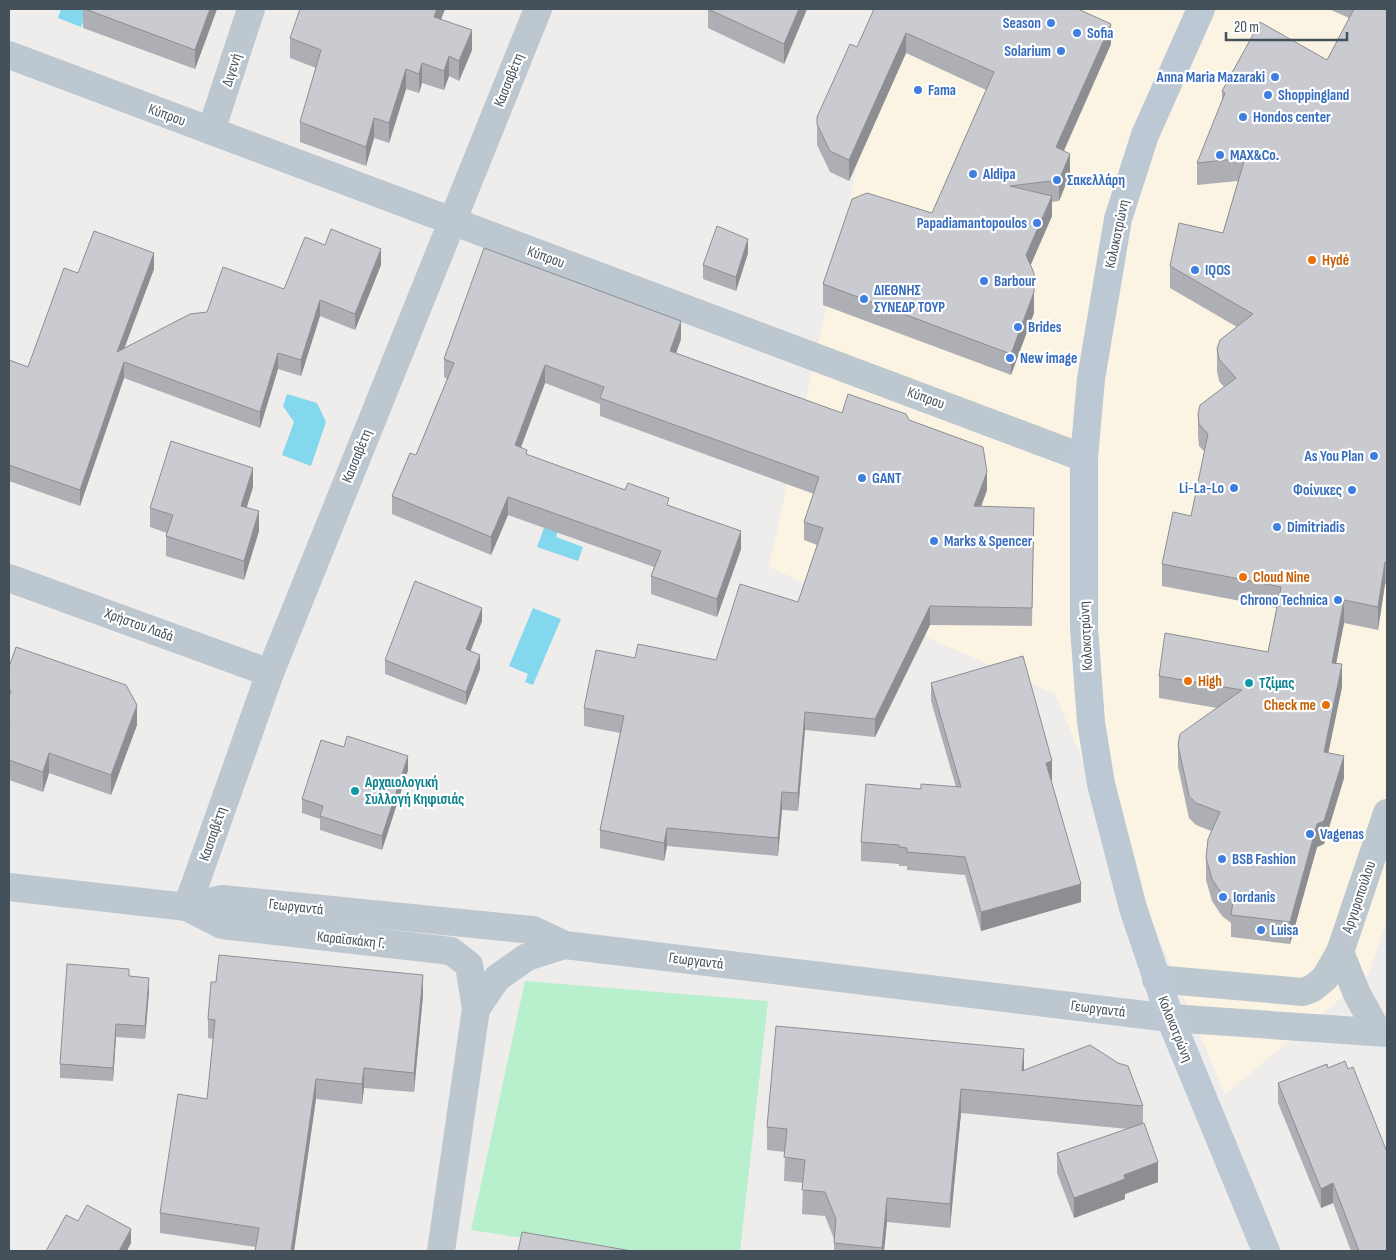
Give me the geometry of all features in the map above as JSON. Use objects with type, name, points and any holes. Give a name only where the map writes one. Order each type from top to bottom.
[{"type":"street","name":"Διγενή","points":[[211,131],[251,9]]},
{"type":"street","name":"Κασσαβέτη","points":[[187,907],[270,672],[538,9]]},
{"type":"street","name":"Κολοκοτρώνη","points":[[1201,9],[1145,135],[1118,219],[1091,379],[1084,458],[1084,626],[1091,722],[1106,804],[1133,908],[1170,1018],[1266,1251]]},
{"type":"street","name":"Κύπρου","points":[[9,55],[1084,458]]},
{"type":"street","name":"Χρήστου Λαδά","points":[[9,578],[270,672]]},
{"type":"street","name":"Αργυροπούλου","points":[[1156,979],[1303,992],[1313,988],[1325,978],[1340,952],[1387,813]]},
{"type":"street","name":"Γεωργαντά","points":[[9,887],[187,907],[222,899],[533,930],[565,945],[1170,1018],[1383,1033]]},
{"type":"street","name":"Καραϊσκάκη Γ.","points":[[187,907],[222,925],[451,951],[470,965],[476,1009],[441,1251]]},
{"type":"street","name":"Καραϊσκάκη Γ.","points":[[476,1009],[497,978],[527,957],[565,945]]},
{"type":"street","points":[[1340,952],[1357,994],[1383,1033]]},
{"type":"shaded area","points":[[892,9],[1387,9],[1387,919],[1368,976],[1225,1094],[1055,694],[769,567]]},
{"type":"green space","points":[[525,981],[768,1001],[740,1251],[605,1251],[471,1230]]},
{"type":"water","points":[[61,9],[88,9],[81,27],[58,18]]},
{"type":"water","points":[[287,394],[317,403],[326,422],[311,466],[282,455],[294,422],[283,406]]},
{"type":"water","points":[[549,514],[562,519],[556,537],[583,547],[578,561],[537,547]]},
{"type":"water","points":[[533,608],[561,619],[533,685],[525,682],[528,674],[509,666]]},
{"type":"building","points":[[85,9],[210,9],[195,50]]},
{"type":"building","points":[[300,9],[437,9],[434,17],[472,30],[459,61],[449,56],[444,71],[422,63],[419,74],[406,69],[389,123],[374,118],[366,147],[300,122],[321,50],[290,38]]},
{"type":"building","points":[[708,9],[799,9],[784,44]]},
{"type":"building","points":[[874,9],[1078,9],[1111,24],[1056,147],[1070,154],[1059,180],[1010,186],[1052,196],[1026,255],[1034,273],[1034,292],[1011,354],[823,284],[852,199],[867,193],[932,213],[994,72],[906,33],[849,160],[830,151],[817,124],[817,117],[850,44],[857,47]]},
{"type":"building","points":[[1354,9],[1387,9],[1387,562],[1385,562],[1378,607],[1344,600],[1332,663],[1342,664],[1324,752],[1344,756],[1324,821],[1317,824],[1290,922],[1231,915],[1233,902],[1222,894],[1212,879],[1206,858],[1208,839],[1220,812],[1196,803],[1189,796],[1178,745],[1180,734],[1242,690],[1159,676],[1165,633],[1268,652],[1281,587],[1162,564],[1173,512],[1191,516],[1208,434],[1199,424],[1198,414],[1200,405],[1236,378],[1219,359],[1217,349],[1220,340],[1253,314],[1170,266],[1179,223],[1223,233],[1245,158],[1197,163],[1225,93],[1222,91],[1260,22],[1327,60]]},
{"type":"building","points":[[717,226],[748,239],[736,277],[703,265]]},
{"type":"building","points":[[331,229],[381,249],[355,314],[320,300],[301,360],[278,353],[260,412],[124,362],[80,490],[9,465],[9,360],[28,367],[64,268],[78,273],[94,231],[154,253],[117,352],[190,314],[207,312],[223,267],[284,289],[305,237],[325,245]]},
{"type":"building","points":[[484,248],[681,321],[670,351],[842,413],[848,394],[906,414],[909,420],[983,447],[987,472],[974,506],[1034,508],[1032,608],[930,606],[875,719],[805,712],[798,793],[782,792],[778,838],[667,828],[664,843],[600,830],[624,716],[584,708],[596,650],[635,658],[638,644],[716,660],[740,584],[798,602],[823,528],[804,522],[819,477],[600,398],[604,387],[545,365],[515,445],[527,450],[526,454],[625,490],[628,483],[669,498],[667,505],[741,531],[717,599],[651,576],[661,551],[508,497],[491,537],[392,496],[410,453],[416,455],[454,363],[444,359]]},
{"type":"building","points":[[171,441],[253,468],[241,506],[259,511],[244,561],[166,536],[173,515],[150,508]]},
{"type":"building","points":[[415,581],[482,608],[466,649],[480,655],[466,692],[385,660]]},
{"type":"building","points":[[16,647],[126,685],[137,705],[111,775],[49,753],[43,772],[9,760],[9,696],[11,691],[9,690],[9,667]]},
{"type":"building","points":[[1023,656],[1052,761],[1046,763],[1081,884],[981,912],[965,857],[907,852],[907,848],[899,847],[899,845],[861,842],[866,784],[921,789],[921,784],[961,787],[931,683]]},
{"type":"building","name":"Αρχαιολογική Συλλογή Κηφισιάς","points":[[347,736],[408,756],[382,836],[320,816],[323,806],[302,799],[321,740],[344,747]]},
{"type":"building","points":[[219,955],[423,975],[414,1073],[364,1068],[362,1084],[316,1079],[291,1251],[255,1251],[259,1228],[160,1213],[178,1094],[207,1099],[215,1020],[208,1019],[211,982],[216,982]]},
{"type":"building","points":[[67,964],[129,969],[129,976],[149,978],[145,1026],[116,1024],[113,1068],[60,1064]]},
{"type":"building","points":[[776,1026],[1024,1049],[1022,1071],[1090,1045],[1118,1063],[1128,1066],[1143,1106],[961,1089],[950,1204],[887,1198],[882,1248],[834,1243],[836,1219],[825,1192],[802,1190],[805,1160],[784,1157],[787,1129],[767,1127]]},
{"type":"building","points":[[1345,1061],[1348,1069],[1353,1067],[1387,1152],[1387,1251],[1359,1251],[1333,1183],[1321,1189],[1278,1083],[1327,1064],[1328,1068]]},
{"type":"building","points":[[1144,1123],[1158,1162],[1124,1175],[1125,1179],[1074,1198],[1057,1153]]},
{"type":"building","points":[[87,1205],[131,1229],[119,1251],[46,1251],[66,1215],[78,1221]]},
{"type":"building","points":[[522,1232],[632,1251],[518,1251]]},
{"type":"place","name":"Season","points":[[1051,23]]},
{"type":"place","name":"Sofia","points":[[1077,33]]},
{"type":"place","name":"Solarium","points":[[1061,51]]},
{"type":"place","name":"Anna Maria Mazaraki","points":[[1275,77]]},
{"type":"place","name":"Fama","points":[[918,90]]},
{"type":"place","name":"Shoppingland","points":[[1268,95]]},
{"type":"place","name":"Hondos center","points":[[1243,117]]},
{"type":"place","name":"MAX&Co.","points":[[1220,155]]},
{"type":"place","name":"Aldipa","points":[[973,174]]},
{"type":"place","name":"Σακελλάρη","points":[[1057,180]]},
{"type":"place","name":"Papadiamantopoulos","points":[[1037,223]]},
{"type":"place","name":"Hydé","points":[[1312,260]]},
{"type":"place","name":"IQOS","points":[[1195,270]]},
{"type":"place","name":"Barbour","points":[[984,281]]},
{"type":"place","name":"ΔΙΕΘΝΗΣ ΣΥΝΕΔΡ ΤΟΥΡ","points":[[864,299]]},
{"type":"place","name":"Brides","points":[[1018,327]]},
{"type":"place","name":"New image","points":[[1010,358]]},
{"type":"place","name":"As You Plan","points":[[1374,456]]},
{"type":"place","name":"GANT","points":[[862,478]]},
{"type":"place","name":"Li-La-Lo","points":[[1234,488]]},
{"type":"place","name":"Φοίνικες","points":[[1352,490]]},
{"type":"place","name":"Dimitriadis","points":[[1277,527]]},
{"type":"place","name":"Marks & Spencer","points":[[934,541]]},
{"type":"place","name":"Cloud Nine","points":[[1243,577]]},
{"type":"place","name":"Chrono Technica","points":[[1338,600]]},
{"type":"place","name":"High","points":[[1188,681]]},
{"type":"place","name":"Τζίμας","points":[[1249,683]]},
{"type":"place","name":"Check me","points":[[1326,705]]},
{"type":"place","name":"Αρχαιολογική Συλλογή Κηφισιάς","points":[[355,791]]},
{"type":"place","name":"Vagenas","points":[[1310,834]]},
{"type":"place","name":"BSB Fashion","points":[[1222,859]]},
{"type":"place","name":"Iordanis","points":[[1223,897]]},
{"type":"place","name":"Luisa","points":[[1261,930]]}]
